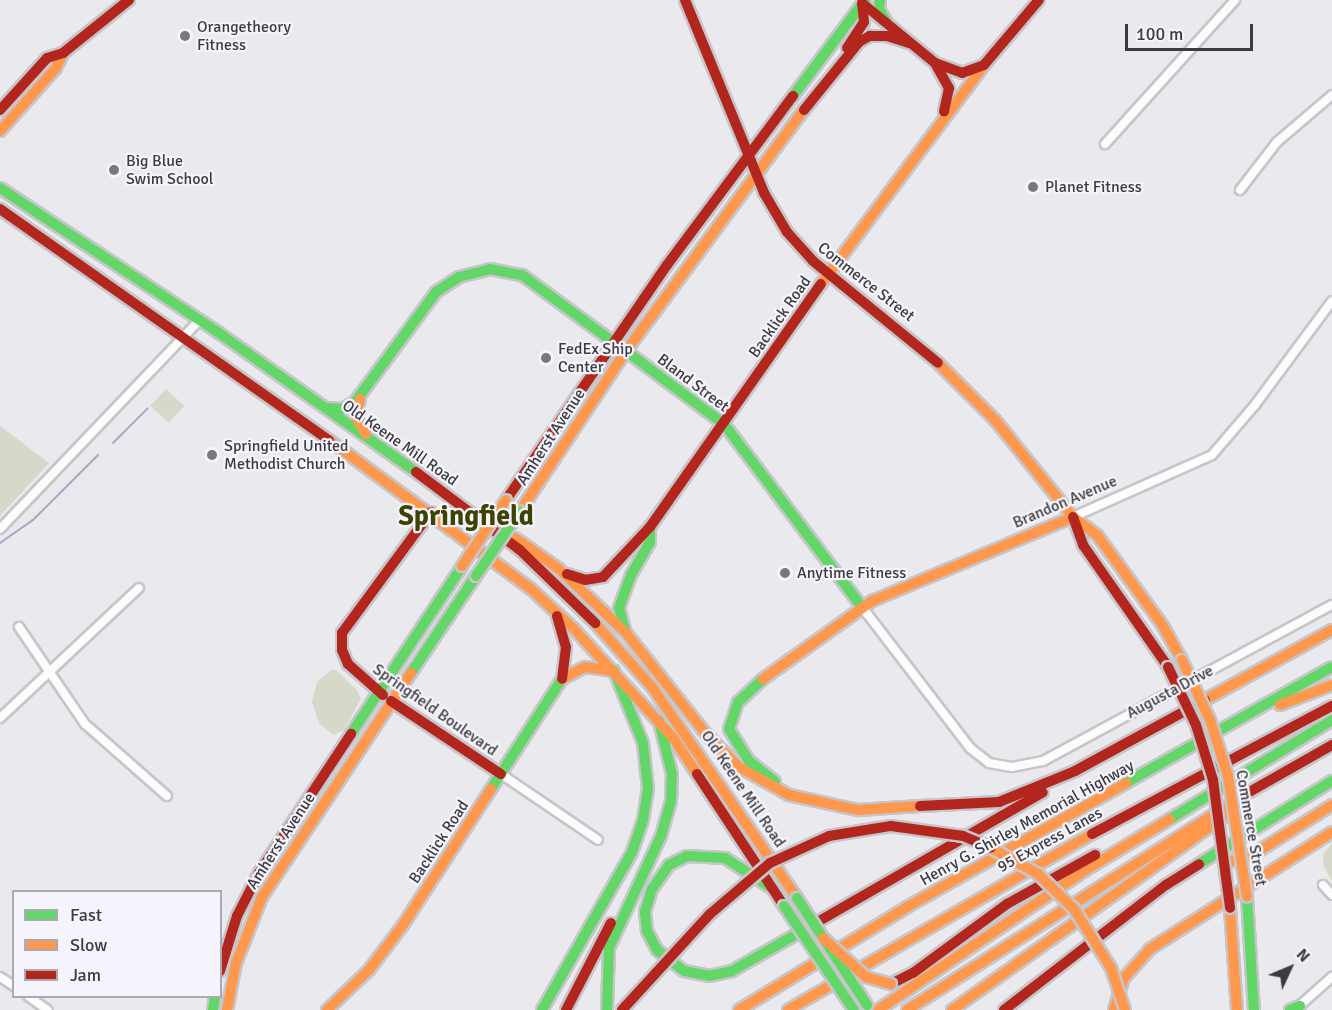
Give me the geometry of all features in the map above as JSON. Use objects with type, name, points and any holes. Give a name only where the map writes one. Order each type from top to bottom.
[{"type":"main road","points":[[0,110],[47,58],[63,53],[129,0]]},
{"type":"main road","name":"Commerce Street","points":[[685,0],[758,175],[787,232],[828,274],[940,362],[1024,453],[1073,517],[1097,535],[1163,626],[1182,660],[1217,738],[1232,794],[1247,897],[1254,1010]]},
{"type":"main road","points":[[880,0],[879,9],[889,25]]},
{"type":"main road","name":"Backlick Road","points":[[560,569],[585,580],[603,577],[650,527],[828,274],[937,126],[984,65],[1039,0]]},
{"type":"main road","points":[[861,1],[935,63],[962,73],[984,65]]},
{"type":"main road","points":[[835,68],[864,22],[861,1]]},
{"type":"main road","name":"Amherst Avenue","points":[[222,964],[231,930],[249,890],[378,692],[613,343],[861,1]]},
{"type":"main road","name":"Amherst Avenue","points":[[227,1010],[243,940],[262,897],[626,351],[835,68],[859,42],[870,36],[887,36],[909,43]]},
{"type":"main road","points":[[0,130],[56,68],[63,53]]},
{"type":"main road","name":"Backlick Road","points":[[935,63],[950,88],[937,126]]},
{"type":"main road","name":"Old Keene Mill Road","points":[[0,188],[200,320],[469,509],[548,576],[631,661],[692,741],[823,938]]},
{"type":"main road","name":"Old Keene Mill Road","points":[[0,208],[431,512],[555,611],[659,721],[854,1010]]},
{"type":"main road","name":"Bland Street","points":[[361,396],[430,297],[454,279],[490,269],[504,268],[522,275],[724,424],[862,607]]},
{"type":"main road","points":[[323,407],[342,409],[361,396]]},
{"type":"main road","points":[[361,396],[356,417],[370,440]]},
{"type":"main road","points":[[469,509],[560,569],[627,634],[722,752],[755,778],[789,795],[858,810],[999,802],[1075,771]]},
{"type":"main road","name":"Springfield Boulevard","points":[[431,512],[342,633],[342,650],[348,664],[378,692],[501,774]]},
{"type":"main road","name":"Commerce Street","points":[[1073,517],[1083,545],[1168,667],[1190,712],[1208,762],[1221,818],[1230,908],[1236,1010]]},
{"type":"main road","name":"Brandon Avenue","points":[[789,795],[749,761],[729,729],[738,702],[763,679],[862,607],[1073,517]]},
{"type":"main road","name":"Backlick Road","points":[[627,634],[619,608],[631,575],[650,542],[650,527]]},
{"type":"main road","points":[[555,611],[566,640],[562,679]]},
{"type":"main road","points":[[773,889],[725,858],[687,856],[669,865],[652,889],[645,912],[647,932],[657,950],[684,971],[709,976],[732,971],[1030,801],[1075,771],[1332,630]]},
{"type":"main road","points":[[542,1010],[561,972],[632,852],[646,805],[648,774],[643,743],[614,671],[585,667],[562,679]]},
{"type":"main road","name":"Henry G. Shirley Memorial Highway","points":[[739,1010],[907,907],[1242,720],[1332,667]]},
{"type":"main road","name":"Backlick Road","points":[[327,1010],[388,946],[562,679]]},
{"type":"main road","points":[[1242,720],[1332,684]]},
{"type":"main road","name":"95 Express Lanes","points":[[788,1010],[1073,843],[1332,706]]},
{"type":"main road","points":[[878,1010],[1050,893],[1332,720]]},
{"type":"main road","points":[[607,1010],[604,988],[609,948],[666,824],[672,789],[670,762],[659,721]]},
{"type":"main road","points":[[908,1010],[1210,814],[1332,744]]},
{"type":"main road","points":[[952,1010],[1306,759]]},
{"type":"main road","points":[[1004,1010],[1192,867],[1332,781]]},
{"type":"main road","points":[[1226,863],[1243,859],[1268,846],[1332,806]]},
{"type":"main road","points":[[823,938],[866,977],[891,984],[905,978],[983,919],[1032,888],[1177,813]]},
{"type":"main road","points":[[622,1010],[710,914],[770,863],[829,836],[891,826],[930,829],[963,836],[1008,856],[1038,874],[1064,897],[1093,934],[1111,968],[1125,1010]]},
{"type":"main road","points":[[1114,1010],[1125,978],[1150,949],[1332,832]]},
{"type":"main road","points":[[566,1010],[603,935],[648,863]]},
{"type":"main road","points":[[823,938],[869,1007]]},
{"type":"main road","points":[[534,1010],[561,972]]},
{"type":"main road","points":[[1251,984],[1263,1010]]},
{"type":"main road","points":[[1011,1010],[1027,991]]},
{"type":"street","points":[[1105,144],[1235,0]]},
{"type":"street","points":[[1240,190],[1277,142],[1332,95]]},
{"type":"street","name":"Brandon Avenue","points":[[1073,517],[1212,455],[1242,423],[1332,301]]},
{"type":"street","points":[[0,529],[200,320]]},
{"type":"street","points":[[0,718],[46,671],[139,588]]},
{"type":"street","name":"Augusta Drive","points":[[1004,766],[1044,761],[1332,604]]},
{"type":"street","name":"Bland Street","points":[[862,607],[970,748],[989,763],[1004,766]]},
{"type":"street","points":[[19,627],[46,671],[85,724],[168,796]]},
{"type":"street","name":"Springfield Boulevard","points":[[501,774],[598,840]]},
{"type":"street","points":[[1323,885],[1332,895]]},
{"type":"street","points":[[1295,1009],[1332,977]]},
{"type":"street","points":[[31,998],[47,1010]]},
{"type":"green space","points":[[166,389],[184,406],[169,423],[150,406]]},
{"type":"green space","points":[[0,426],[49,463],[0,516]]},
{"type":"green space","points":[[331,670],[336,670],[356,689],[361,699],[344,730],[334,735],[319,723],[312,702],[317,682]]},
{"type":"green space","points":[[1332,843],[1332,881],[1323,865],[1323,855]]},
{"type":"waterway","points":[[113,443],[148,408]]},
{"type":"waterway","points":[[0,543],[33,520],[98,455]]},
{"type":"traffic: fast","points":[[793,96],[865,0]]},
{"type":"traffic: fast","points":[[880,0],[879,9],[886,21]]},
{"type":"traffic: fast","points":[[0,188],[219,333],[416,472]]},
{"type":"traffic: fast","points":[[327,408],[342,409],[355,402],[436,292],[459,277],[490,269],[522,275],[620,347]]},
{"type":"traffic: fast","points":[[626,351],[724,424],[862,607]]},
{"type":"traffic: fast","points":[[476,576],[520,511]]},
{"type":"traffic: fast","points":[[631,575],[650,542],[650,527]]},
{"type":"traffic: fast","points":[[351,734],[462,566]]},
{"type":"traffic: fast","points":[[625,630],[619,608],[631,575]]},
{"type":"traffic: fast","points":[[411,673],[476,576]]},
{"type":"traffic: fast","points":[[1126,783],[1332,667]]},
{"type":"traffic: fast","points":[[542,1010],[632,852],[643,820],[648,789],[643,743],[614,671]]},
{"type":"traffic: fast","points":[[491,789],[562,679]]},
{"type":"traffic: fast","points":[[763,679],[738,702],[729,729],[749,761],[775,781]]},
{"type":"traffic: fast","points":[[1170,819],[1332,720]]},
{"type":"traffic: fast","points":[[607,1010],[609,948],[661,836],[671,801],[672,774],[659,721]]},
{"type":"traffic: fast","points":[[1199,864],[1332,781]]},
{"type":"traffic: fast","points":[[773,889],[725,858],[687,856],[669,865],[652,889],[645,912],[647,931],[657,950],[684,971],[709,976],[732,971],[800,932]]},
{"type":"traffic: fast","points":[[1247,897],[1254,1010]]},
{"type":"traffic: fast","points":[[797,898],[867,1005]]},
{"type":"traffic: fast","points":[[784,906],[854,1010]]},
{"type":"traffic: fast","points":[[213,1010],[215,998]]},
{"type":"traffic: fast","points":[[1290,1010],[1300,1006]]},
{"type":"traffic: slow","points":[[0,131],[56,68],[63,53]]},
{"type":"traffic: slow","points":[[821,284],[984,65]]},
{"type":"traffic: slow","points":[[520,511],[626,351],[804,110]]},
{"type":"traffic: slow","points":[[938,363],[995,420],[1073,517],[1097,535],[1163,626],[1182,660]]},
{"type":"traffic: slow","points":[[360,399],[356,417],[366,434]]},
{"type":"traffic: slow","points":[[329,440],[530,588],[574,629],[674,739],[697,774]]},
{"type":"traffic: slow","points":[[462,566],[506,500]]},
{"type":"traffic: slow","points":[[763,679],[872,601],[1073,517]]},
{"type":"traffic: slow","points":[[515,538],[559,569]]},
{"type":"traffic: slow","points":[[559,569],[627,634],[706,734],[739,767],[789,795],[858,810],[920,806]]},
{"type":"traffic: slow","points":[[595,623],[652,687],[797,898]]},
{"type":"traffic: slow","points":[[1205,700],[1332,630]]},
{"type":"traffic: slow","points":[[1182,660],[1210,720],[1228,776],[1247,897]]},
{"type":"traffic: slow","points":[[562,679],[585,667],[614,671]]},
{"type":"traffic: slow","points":[[227,1010],[236,963],[262,897],[411,673]]},
{"type":"traffic: slow","points":[[1280,705],[1332,685]]},
{"type":"traffic: slow","points":[[739,1010],[907,907],[1126,783]]},
{"type":"traffic: slow","points":[[327,1010],[369,970],[403,925],[491,789]]},
{"type":"traffic: slow","points":[[907,1010],[1244,795]]},
{"type":"traffic: slow","points":[[1226,863],[1254,854],[1332,805]]},
{"type":"traffic: slow","points":[[952,1010],[1228,814]]},
{"type":"traffic: slow","points":[[878,1010],[1084,871],[1170,819]]},
{"type":"traffic: slow","points":[[1114,1010],[1124,978],[1150,949],[1332,832]]},
{"type":"traffic: slow","points":[[788,1010],[1092,834]]},
{"type":"traffic: slow","points":[[991,848],[1038,874],[1074,909],[1111,968],[1125,1010]]},
{"type":"traffic: slow","points":[[1230,908],[1237,1010]]},
{"type":"traffic: slow","points":[[823,938],[866,977],[891,984]]},
{"type":"traffic: jam","points":[[0,110],[47,58],[63,53],[129,0]]},
{"type":"traffic: jam","points":[[685,0],[764,193],[787,232],[813,261],[938,363]]},
{"type":"traffic: jam","points":[[862,3],[935,63],[962,73],[984,65],[1039,0]]},
{"type":"traffic: jam","points":[[847,48],[864,22],[862,3]]},
{"type":"traffic: jam","points":[[804,110],[859,42],[870,36],[887,36],[909,43]]},
{"type":"traffic: jam","points":[[935,63],[949,88],[944,111]]},
{"type":"traffic: jam","points":[[506,500],[667,265],[793,96]]},
{"type":"traffic: jam","points":[[0,209],[329,440]]},
{"type":"traffic: jam","points":[[567,574],[585,580],[603,577],[650,527],[821,284]]},
{"type":"traffic: jam","points":[[416,472],[520,550],[595,623]]},
{"type":"traffic: jam","points":[[383,695],[348,664],[342,650],[342,633],[431,512]]},
{"type":"traffic: jam","points":[[1073,517],[1083,545],[1168,667]]},
{"type":"traffic: jam","points":[[557,616],[566,647],[562,679]]},
{"type":"traffic: jam","points":[[1168,667],[1196,725],[1213,780],[1230,908]]},
{"type":"traffic: jam","points":[[920,806],[999,802],[1075,771],[1205,700]]},
{"type":"traffic: jam","points":[[391,701],[501,774]]},
{"type":"traffic: jam","points":[[1092,834],[1332,706]]},
{"type":"traffic: jam","points":[[222,965],[237,916],[259,873],[351,734]]},
{"type":"traffic: jam","points":[[1244,795],[1332,745]]},
{"type":"traffic: jam","points":[[697,774],[784,906]]},
{"type":"traffic: jam","points":[[800,932],[1043,792]]},
{"type":"traffic: jam","points":[[622,1010],[710,914],[770,863],[829,836],[891,826],[963,836],[991,848]]},
{"type":"traffic: jam","points":[[891,984],[913,973],[1007,904],[1095,855]]},
{"type":"traffic: jam","points":[[1004,1010],[1166,885],[1199,864]]},
{"type":"traffic: jam","points":[[566,1010],[611,923]]},
{"type":"place","name":"Orangetheory Fitness","points":[[185,36]]},
{"type":"place","name":"Big Blue Swim School","points":[[114,170]]},
{"type":"place","name":"Planet Fitness","points":[[1033,187]]},
{"type":"place","name":"FedEx Ship Center","points":[[546,358]]},
{"type":"place","name":"Springfield United Methodist Church","points":[[212,455]]},
{"type":"place","name":"Anytime Fitness","points":[[785,573]]},
{"type":"district","name":"Springfield","points":[[466,516]]}]
